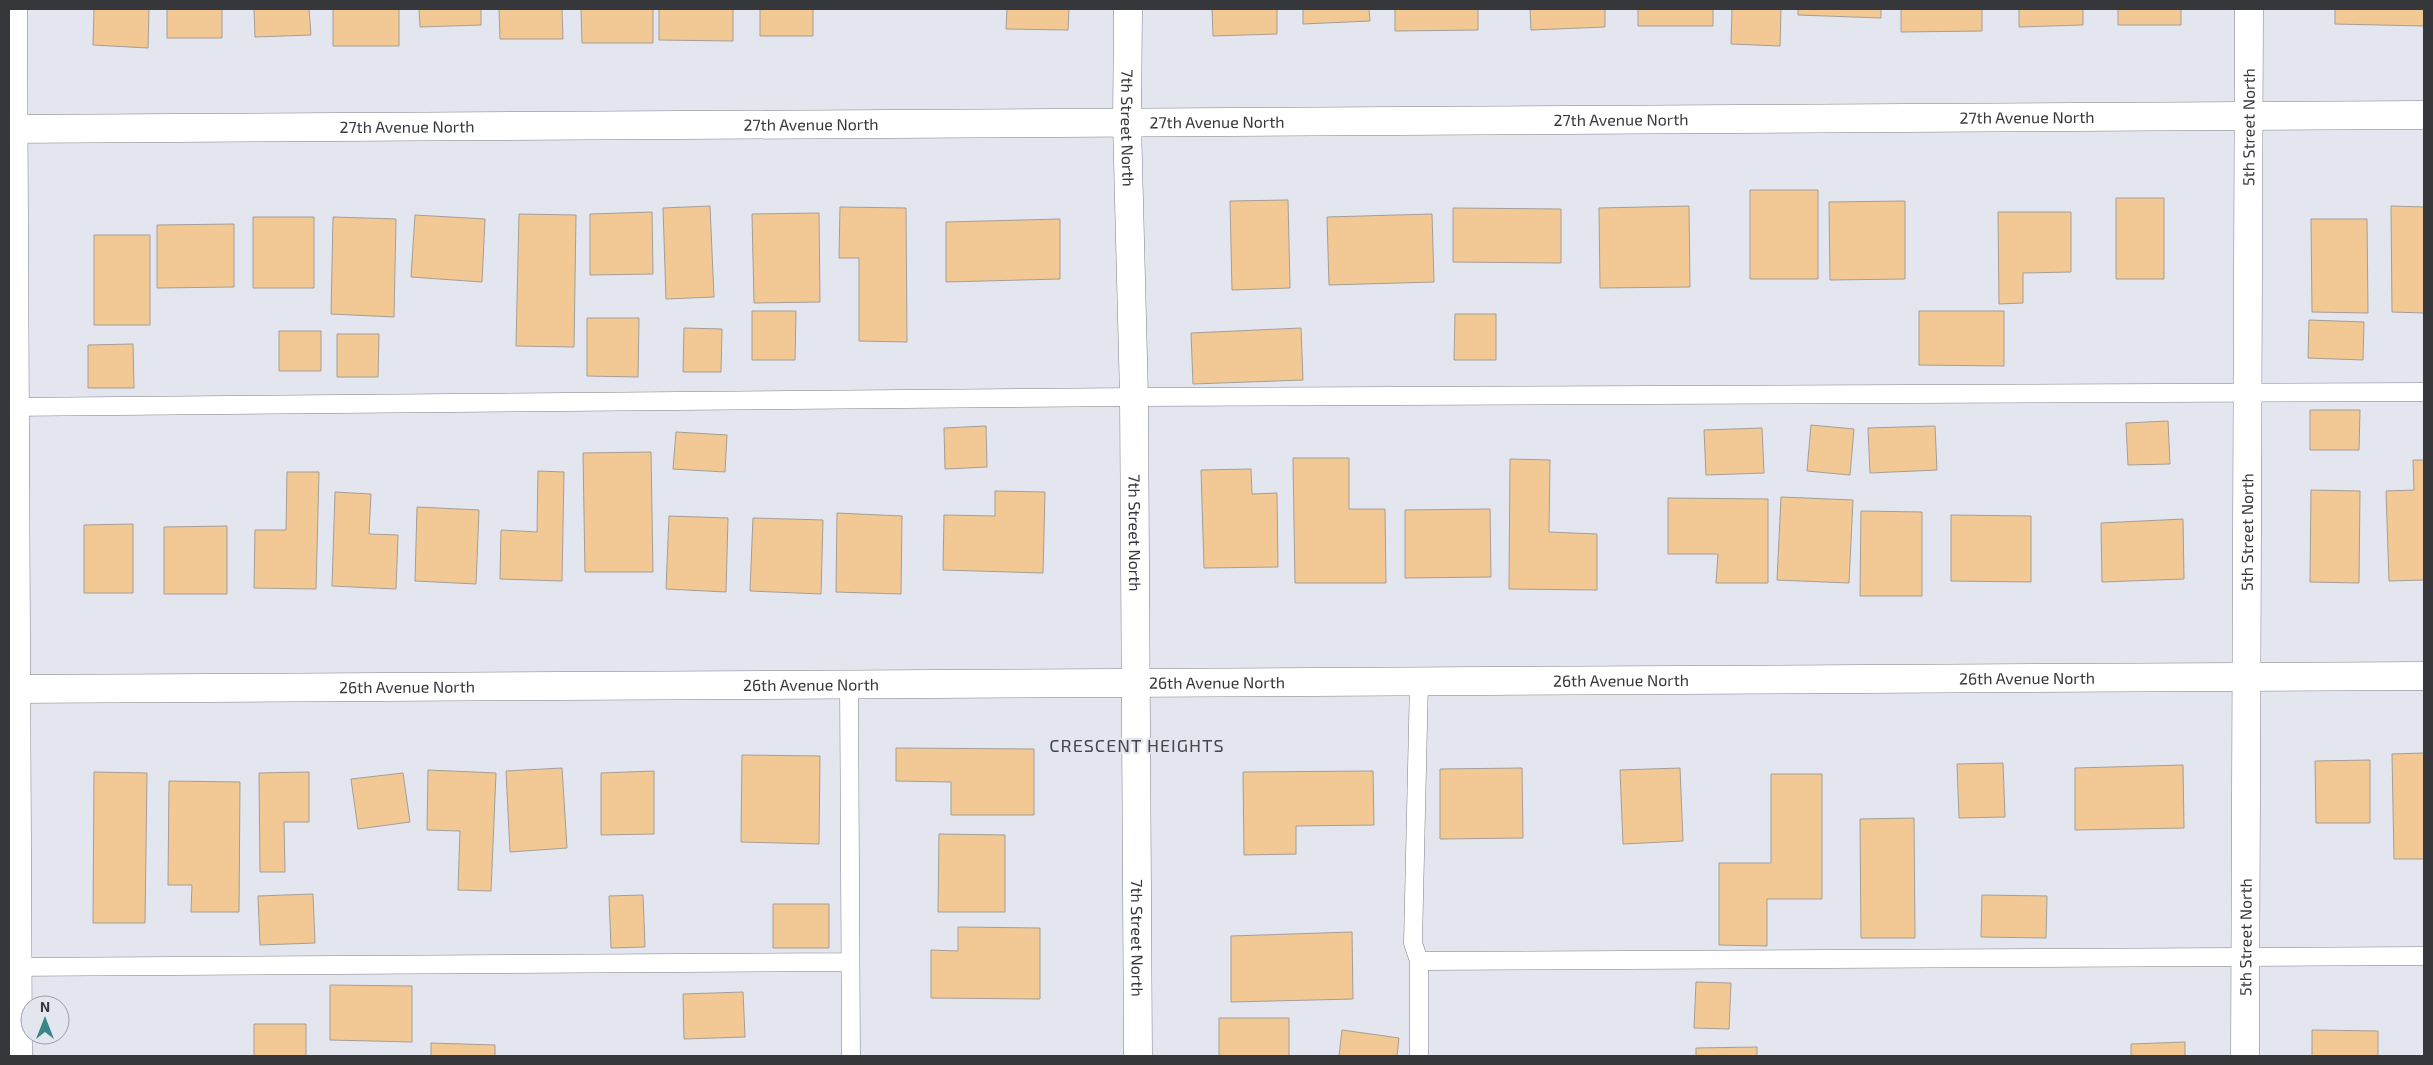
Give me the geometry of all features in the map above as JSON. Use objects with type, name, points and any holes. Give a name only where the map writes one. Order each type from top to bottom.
[{"type":"street","points":[[13,9],[11,128],[13,967],[18,1056]]},
{"type":"street","name":"7th Street North","points":[[1128,9],[1127,122],[1134,398],[1138,1056]]},
{"type":"street","name":"5th Street North","points":[[2245,1056],[2249,9]]},
{"type":"street","name":"27th Avenue North","points":[[11,128],[2424,115]]},
{"type":"street","name":"26th Avenue North","points":[[12,689],[2424,676]]},
{"type":"lane","points":[[12,407],[1134,398],[2424,392]]},
{"type":"lane","points":[[1419,681],[1413,944],[1419,961],[1419,1056]]},
{"type":"lane","points":[[849,684],[850,1056]]},
{"type":"lane","points":[[1419,961],[2424,956]]},
{"type":"lane","points":[[13,967],[850,962]]},
{"type":"building","points":[[94,9],[149,9],[148,48],[93,45]]},
{"type":"building","points":[[167,9],[222,9],[222,38],[167,38]]},
{"type":"building","points":[[254,9],[309,9],[311,35],[255,37]]},
{"type":"building","points":[[333,9],[399,9],[399,46],[333,46]]},
{"type":"building","points":[[419,9],[481,9],[481,25],[420,27]]},
{"type":"building","points":[[499,9],[562,9],[563,39],[500,39]]},
{"type":"building","points":[[581,9],[653,9],[653,43],[582,43]]},
{"type":"building","points":[[659,9],[733,9],[733,41],[659,40]]},
{"type":"building","points":[[760,9],[813,9],[813,36],[760,36]]},
{"type":"building","points":[[1007,9],[1069,9],[1068,30],[1006,29]]},
{"type":"building","points":[[1212,9],[1277,9],[1277,34],[1213,36]]},
{"type":"building","points":[[1303,9],[1369,9],[1370,21],[1303,24]]},
{"type":"building","points":[[1395,9],[1478,9],[1478,30],[1395,31]]},
{"type":"building","points":[[1530,9],[1605,9],[1605,27],[1531,30]]},
{"type":"building","points":[[1638,9],[1713,9],[1713,26],[1638,26]]},
{"type":"building","points":[[1732,9],[1781,9],[1780,46],[1731,44]]},
{"type":"building","points":[[1798,9],[1881,9],[1881,18],[1798,15]]},
{"type":"building","points":[[1901,9],[1982,9],[1982,31],[1901,32]]},
{"type":"building","points":[[2019,9],[2083,9],[2083,25],[2019,27]]},
{"type":"building","points":[[2118,9],[2181,9],[2181,25],[2118,25]]},
{"type":"building","points":[[2335,9],[2424,9],[2424,26],[2335,24]]},
{"type":"building","points":[[1750,190],[1818,190],[1818,279],[1750,279]]},
{"type":"building","points":[[2116,198],[2164,198],[2164,279],[2116,279]]},
{"type":"building","points":[[1288,200],[1290,288],[1232,290],[1230,201]]},
{"type":"building","points":[[1905,201],[1905,279],[1830,280],[1829,202]]},
{"type":"building","points":[[710,206],[714,297],[666,299],[663,208]]},
{"type":"building","points":[[1689,206],[1690,287],[1600,288],[1599,208]]},
{"type":"building","points":[[2391,206],[2424,207],[2424,313],[2392,312]]},
{"type":"building","points":[[840,207],[906,208],[907,342],[859,341],[859,258],[839,258]]},
{"type":"building","points":[[1453,208],[1561,209],[1561,263],[1453,262]]},
{"type":"building","points":[[652,212],[653,274],[590,275],[590,214]]},
{"type":"building","points":[[1998,212],[2071,212],[2071,272],[2023,273],[2023,303],[1999,304]]},
{"type":"building","points":[[819,213],[820,302],[754,303],[752,214]]},
{"type":"building","points":[[519,214],[576,215],[574,347],[516,346]]},
{"type":"building","points":[[1432,214],[1434,282],[1329,285],[1327,217]]},
{"type":"building","points":[[415,215],[485,219],[482,282],[411,277]]},
{"type":"building","points":[[253,217],[314,217],[314,288],[253,288]]},
{"type":"building","points":[[333,217],[396,219],[394,317],[331,314]]},
{"type":"building","points":[[1060,219],[1060,279],[946,282],[946,222]]},
{"type":"building","points":[[2311,219],[2367,219],[2368,313],[2312,312]]},
{"type":"building","points":[[234,224],[234,287],[157,288],[157,225]]},
{"type":"building","points":[[94,235],[150,235],[150,325],[94,325]]},
{"type":"building","points":[[752,311],[796,311],[795,360],[752,360]]},
{"type":"building","points":[[1919,311],[2004,311],[2004,366],[1919,365]]},
{"type":"building","points":[[1455,314],[1496,314],[1496,360],[1454,360]]},
{"type":"building","points":[[587,318],[639,318],[638,377],[587,376]]},
{"type":"building","points":[[2309,320],[2364,322],[2363,360],[2308,358]]},
{"type":"building","points":[[684,328],[722,329],[721,372],[683,372]]},
{"type":"building","points":[[1301,328],[1303,380],[1193,384],[1191,333]]},
{"type":"building","points":[[279,331],[321,331],[321,371],[279,371]]},
{"type":"building","points":[[337,334],[379,334],[378,377],[337,377]]},
{"type":"building","points":[[133,344],[134,388],[88,388],[88,345]]},
{"type":"building","points":[[2310,410],[2360,410],[2359,450],[2310,450]]},
{"type":"building","points":[[2168,421],[2170,464],[2128,465],[2126,423]]},
{"type":"building","points":[[1811,425],[1854,429],[1850,475],[1807,471]]},
{"type":"building","points":[[986,426],[987,467],[945,469],[944,428]]},
{"type":"building","points":[[1935,426],[1937,470],[1870,473],[1868,428]]},
{"type":"building","points":[[1762,428],[1764,473],[1706,475],[1704,430]]},
{"type":"building","points":[[676,432],[727,435],[725,472],[673,469]]},
{"type":"building","points":[[651,452],[653,572],[585,572],[583,453]]},
{"type":"building","points":[[1293,458],[1349,458],[1349,509],[1385,509],[1386,583],[1295,583]]},
{"type":"building","points":[[1510,459],[1550,460],[1549,532],[1597,534],[1597,590],[1509,589]]},
{"type":"building","points":[[2413,460],[2424,460],[2424,580],[2389,581],[2386,491],[2414,490]]},
{"type":"building","points":[[1251,469],[1252,494],[1277,493],[1278,567],[1204,568],[1201,470]]},
{"type":"building","points":[[538,471],[564,472],[562,581],[500,579],[501,530],[537,532]]},
{"type":"building","points":[[287,472],[319,472],[316,589],[254,588],[255,530],[286,530]]},
{"type":"building","points":[[2311,490],[2360,491],[2359,583],[2310,582]]},
{"type":"building","points":[[995,491],[1045,492],[1043,573],[943,570],[944,515],[995,516]]},
{"type":"building","points":[[335,492],[371,494],[369,534],[398,535],[396,589],[332,586]]},
{"type":"building","points":[[1781,497],[1853,500],[1849,583],[1777,580]]},
{"type":"building","points":[[1668,498],[1768,499],[1768,583],[1716,583],[1718,554],[1668,554]]},
{"type":"building","points":[[417,507],[479,510],[476,584],[415,581]]},
{"type":"building","points":[[1490,509],[1491,577],[1405,578],[1405,510]]},
{"type":"building","points":[[1861,511],[1922,512],[1922,596],[1860,596]]},
{"type":"building","points":[[837,513],[902,516],[901,594],[836,592]]},
{"type":"building","points":[[1951,515],[2031,516],[2031,582],[1951,581]]},
{"type":"building","points":[[669,516],[728,518],[726,592],[666,589]]},
{"type":"building","points":[[753,518],[823,520],[821,594],[750,591]]},
{"type":"building","points":[[2183,519],[2184,579],[2102,582],[2101,523]]},
{"type":"building","points":[[133,524],[133,593],[84,593],[84,525]]},
{"type":"building","points":[[227,526],[227,594],[164,594],[164,527]]},
{"type":"building","points":[[896,748],[1034,749],[1034,815],[951,815],[951,782],[896,781]]},
{"type":"building","points":[[2424,753],[2424,859],[2394,859],[2392,754]]},
{"type":"building","points":[[742,755],[820,756],[819,844],[741,842]]},
{"type":"building","points":[[2370,760],[2370,823],[2316,823],[2315,761]]},
{"type":"building","points":[[2003,763],[2005,817],[1959,818],[1957,764]]},
{"type":"building","points":[[2183,765],[2184,828],[2075,830],[2075,768]]},
{"type":"building","points":[[562,768],[567,848],[510,852],[506,771]]},
{"type":"building","points":[[1522,768],[1523,838],[1440,839],[1440,769]]},
{"type":"building","points":[[1680,768],[1683,841],[1623,844],[1620,770]]},
{"type":"building","points":[[428,770],[496,773],[491,891],[458,890],[460,831],[427,830]]},
{"type":"building","points":[[654,771],[654,834],[601,835],[601,773]]},
{"type":"building","points":[[1373,771],[1374,825],[1296,826],[1296,854],[1244,855],[1243,772]]},
{"type":"building","points":[[94,772],[147,773],[145,923],[93,923]]},
{"type":"building","points":[[309,772],[309,822],[284,822],[285,872],[260,872],[259,773]]},
{"type":"building","points":[[403,773],[410,822],[358,829],[351,779]]},
{"type":"building","points":[[1771,774],[1822,774],[1822,899],[1767,899],[1767,946],[1719,945],[1719,863],[1771,863]]},
{"type":"building","points":[[169,781],[240,782],[239,912],[191,912],[192,885],[168,885]]},
{"type":"building","points":[[1914,818],[1915,938],[1861,938],[1860,819]]},
{"type":"building","points":[[939,834],[1005,835],[1005,912],[938,912]]},
{"type":"building","points":[[313,894],[315,943],[260,945],[258,896]]},
{"type":"building","points":[[643,895],[645,947],[611,948],[609,896]]},
{"type":"building","points":[[1982,895],[2047,896],[2046,938],[1981,937]]},
{"type":"building","points":[[773,904],[829,904],[829,948],[773,948]]},
{"type":"building","points":[[958,927],[1040,928],[1040,999],[931,998],[931,950],[958,951]]},
{"type":"building","points":[[1352,932],[1353,999],[1231,1002],[1231,936]]},
{"type":"building","points":[[1696,982],[1731,983],[1729,1029],[1694,1028]]},
{"type":"building","points":[[330,985],[412,986],[412,1042],[330,1040]]},
{"type":"building","points":[[743,992],[745,1037],[684,1039],[683,994]]},
{"type":"building","points":[[1219,1018],[1289,1018],[1289,1056],[1219,1056]]},
{"type":"building","points":[[254,1024],[306,1024],[306,1056],[254,1056]]},
{"type":"building","points":[[1342,1030],[1399,1038],[1397,1056],[1339,1056]]},
{"type":"building","points":[[2312,1030],[2378,1031],[2378,1056],[2312,1056]]},
{"type":"building","points":[[2185,1042],[2185,1056],[2131,1056],[2131,1044]]},
{"type":"building","points":[[431,1043],[495,1045],[495,1056],[431,1056]]},
{"type":"building","points":[[1757,1047],[1757,1056],[1696,1056],[1696,1048]]},
{"type":"district","name":"CRESCENT HEIGHTS","points":[[1137,746]]}]
